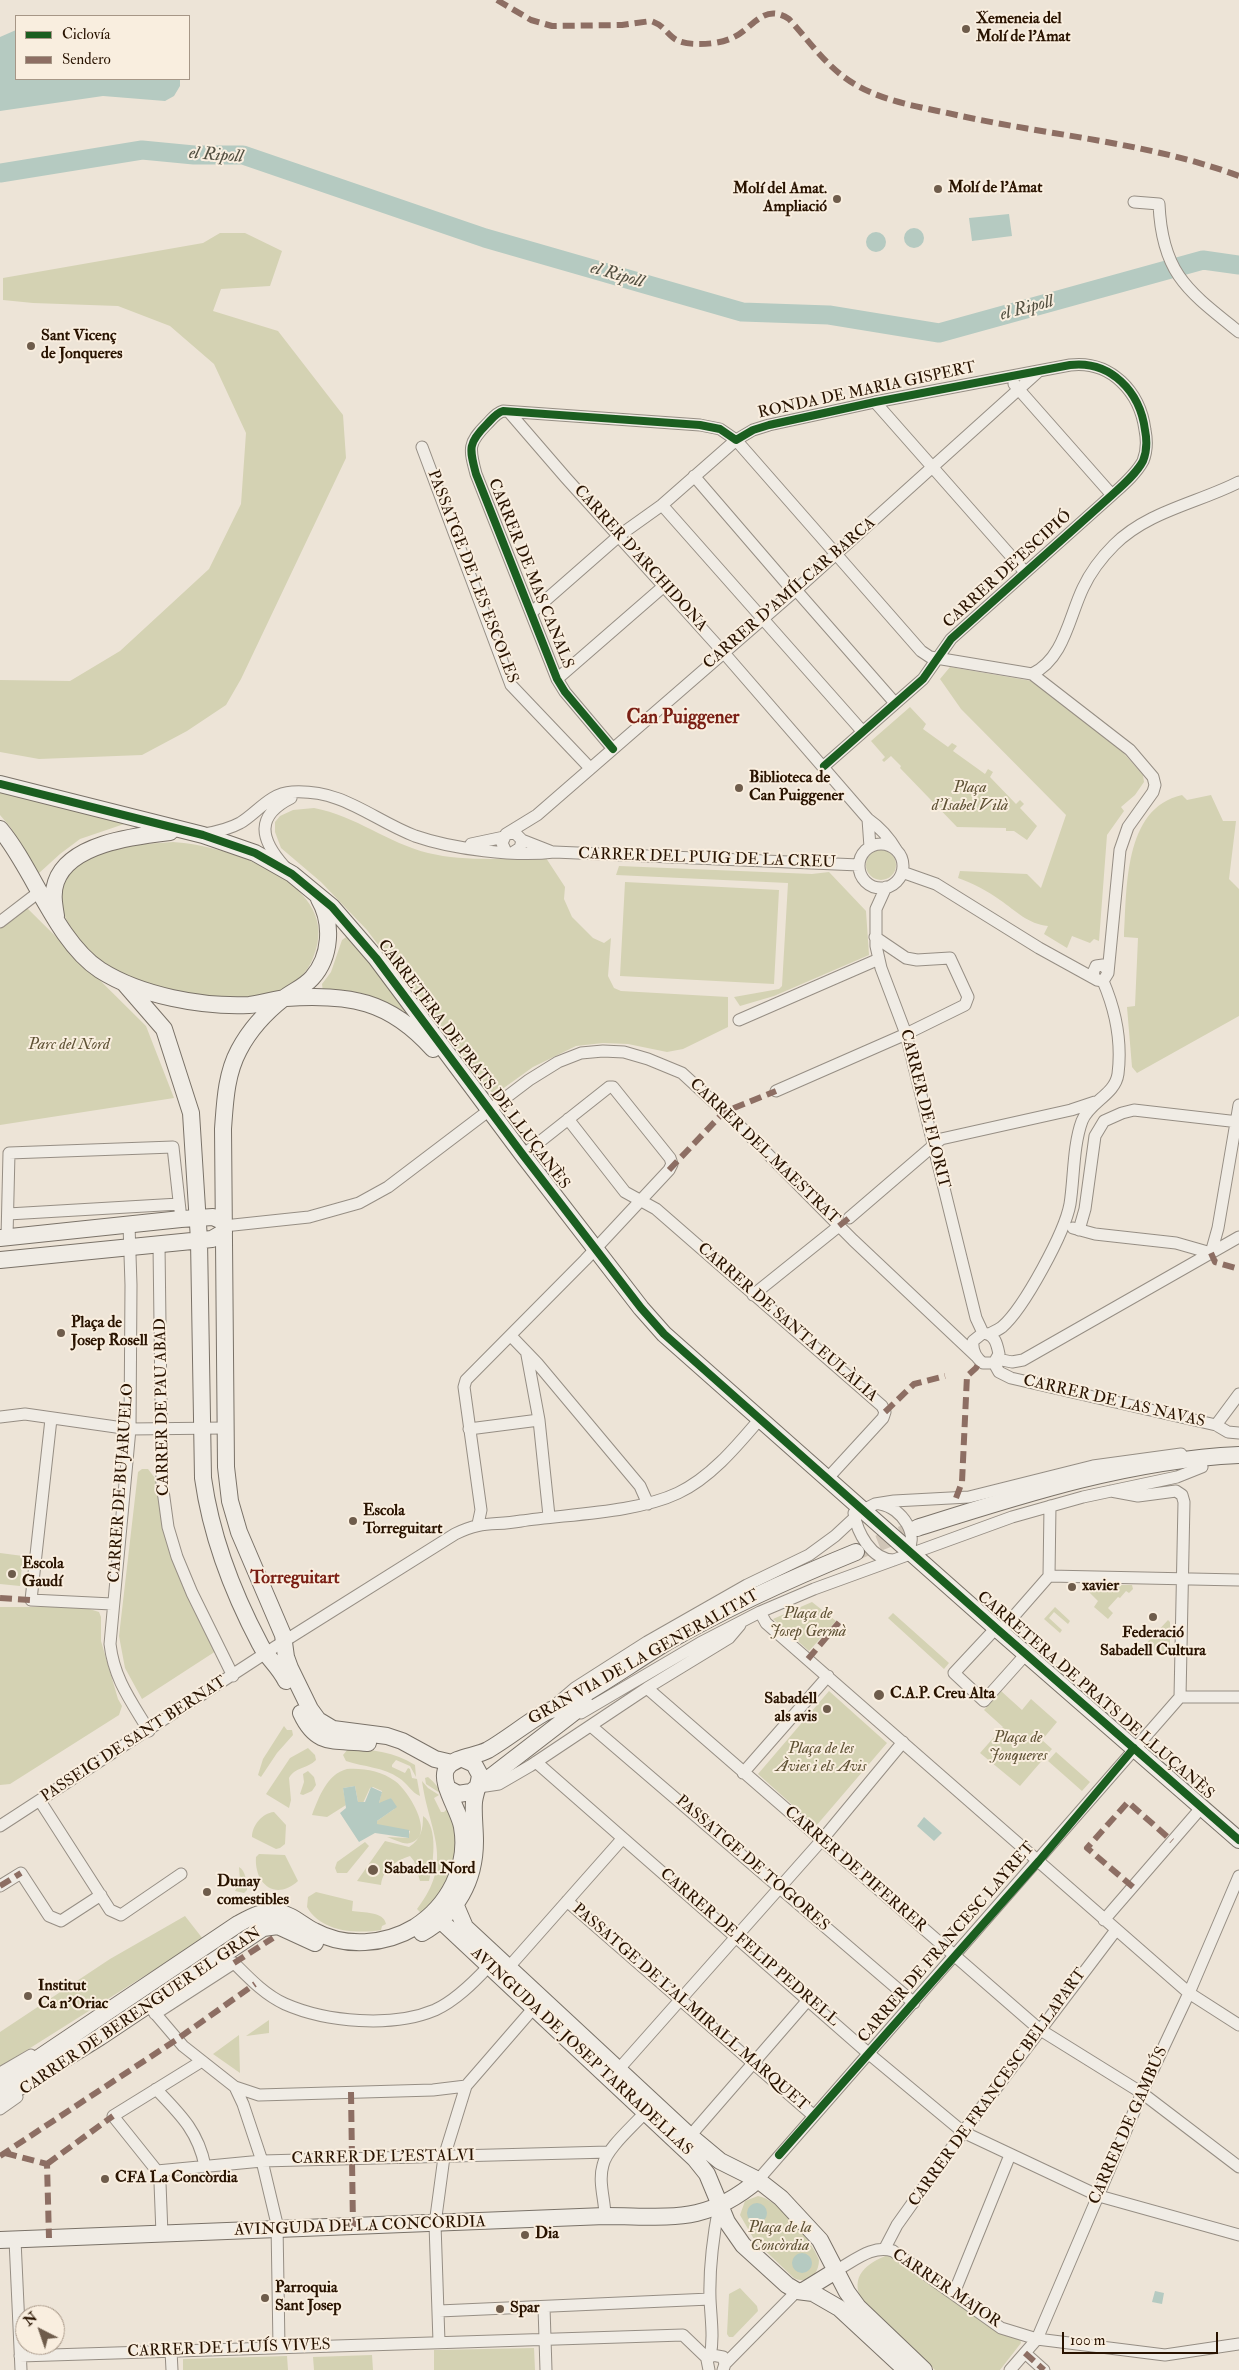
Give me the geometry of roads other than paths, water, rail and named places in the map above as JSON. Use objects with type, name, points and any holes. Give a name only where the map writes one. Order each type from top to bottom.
[{"type":"street","points":[[1134,202],[1158,204],[1162,233],[1168,256],[1180,280],[1193,294],[1239,332]]},
{"type":"street","name":"RONDA DE MARIA GISPERT","points":[[531,613],[620,535],[662,505],[736,440],[753,430],[876,402],[1080,364],[1092,365],[1117,377],[1135,398]]},
{"type":"street","name":"CARRER D'AMÍLCAR BARCA","points":[[505,836],[537,815],[724,653],[835,556],[1041,370]]},
{"type":"street","points":[[1008,376],[1112,495]]},
{"type":"street","name":"CARRER DE'ESCIPIÓ","points":[[824,766],[928,673],[951,639],[1112,495],[1137,470],[1145,452],[1144,421],[1135,398]]},
{"type":"street","points":[[876,402],[1025,572]]},
{"type":"street","points":[[510,412],[712,427],[728,433],[921,651],[926,655],[938,658],[1032,674],[1130,750],[1151,773],[1154,788],[1128,827],[1120,850],[1111,941],[1100,972],[1116,1023],[1117,1077],[1111,1089],[1095,1102],[1082,1120],[1070,1206],[1064,1225],[1021,1304],[1002,1326],[973,1341],[976,1356],[983,1363],[1023,1360],[1239,1237]]},
{"type":"street","name":"CARRER D'ARCHIDONA","points":[[510,412],[566,478],[620,535],[824,766],[868,820],[879,826],[897,850]]},
{"type":"street","name":"CARRER DE MAS CANALS","points":[[510,412],[498,413],[475,436],[470,445],[476,474],[557,679],[565,692],[613,749]]},
{"type":"street","name":"PASSATGE DE LES ESCOLES","points":[[422,446],[511,685],[590,768]]},
{"type":"street","points":[[694,476],[787,584],[796,590],[895,703]]},
{"type":"street","points":[[1032,674],[1051,662],[1083,587],[1115,544],[1153,518],[1239,482]]},
{"type":"street","points":[[662,505],[863,732]]},
{"type":"street","points":[[557,679],[664,586]]},
{"type":"street","name":"CARRETERA DE PRATS DE LLUÇANÈS","points":[[0,784],[203,835],[255,853],[292,874],[332,907],[376,958],[523,1155],[664,1334],[844,1494],[860,1514],[907,1555],[934,1573],[1239,1840]]},
{"type":"street","name":"CARRER DEL PUIG DE LA CREU","points":[[203,835],[236,825],[278,796],[286,793],[300,793],[331,795],[348,801],[416,836],[460,846],[531,855],[554,852],[859,865]]},
{"type":"street","points":[[292,874],[269,846],[265,824],[272,810],[280,803],[300,793]]},
{"type":"street","name":"CARRER D'AMÍLCAR BARCA","points":[[521,838],[537,815]]},
{"type":"street","points":[[868,820],[870,847]]},
{"type":"street","name":"CARRETERA DE PRATS DE LLUÇANÈS","points":[[0,829],[56,918],[81,953],[98,969],[125,984],[179,999],[225,1006],[252,1005],[284,998],[312,997],[358,1001],[394,1014],[416,1030],[479,1097]]},
{"type":"street","name":"CARRETERA DE PRATS DE LLUÇANÈS","points":[[56,918],[53,893],[56,880],[74,859],[100,845],[120,838],[181,831]]},
{"type":"street","points":[[512,833],[521,838],[520,848],[509,852],[502,843],[505,836],[512,833]]},
{"type":"street","name":"CARRER DEL PUIG DE LA CREU","points":[[460,846],[505,836]]},
{"type":"street","name":"CARRER DEL PUIG DE LA CREU","points":[[521,838],[554,852]]},
{"type":"street","points":[[883,844],[897,850],[902,860],[902,872],[893,884],[886,887],[873,886],[867,883],[863,878],[859,865],[864,852],[870,847],[883,844]]},
{"type":"street","points":[[902,872],[936,884],[1039,948],[1074,967],[1100,972]]},
{"type":"street","name":"CARRER DE FLORIT","points":[[886,887],[878,902],[875,937],[879,959],[906,1034],[976,1318],[986,1334]]},
{"type":"street","points":[[0,922],[39,892]]},
{"type":"street","name":"CARRETERA DE PRATS DE LLUÇANÈS","points":[[284,998],[312,978],[326,949],[329,931],[328,918],[315,893]]},
{"type":"street","points":[[776,1091],[965,1006],[968,997],[950,958],[917,960],[906,958],[875,937]]},
{"type":"street","points":[[739,1020],[879,959]]},
{"type":"street","points":[[125,984],[164,1029],[191,1113],[199,1240],[203,1478],[218,1543],[252,1626],[267,1653],[279,1666],[304,1720],[314,1732],[333,1742],[378,1744],[402,1752],[424,1765],[458,1794],[467,1794],[478,1788],[499,1784],[536,1762],[646,1688],[729,1638],[741,1622]]},
{"type":"street","points":[[0,2084],[148,2003],[238,1924],[266,1912],[277,1912],[292,1917],[330,1938],[345,1941],[372,1942],[397,1936],[449,1904],[463,1892],[474,1858],[474,1803],[480,1776],[478,1769],[457,1761],[435,1760],[402,1741],[386,1736],[328,1727],[313,1715],[290,1668],[286,1657],[285,1642],[245,1551],[234,1516],[226,1467],[223,1129],[230,1072],[238,1051],[252,1029],[284,998]]},
{"type":"street","name":"CARRER DEL MAESTRAT","points":[[224,1227],[309,1217],[359,1203],[388,1187],[539,1072],[581,1053],[624,1052],[648,1059],[682,1073],[744,1130],[839,1226],[976,1356]]},
{"type":"street","points":[[523,1155],[609,1087],[613,1087],[670,1158],[672,1164],[669,1170],[596,1249],[466,1380],[464,1387],[480,1510],[478,1524],[505,1524],[549,1516],[648,1504],[679,1493],[703,1477],[738,1445],[759,1420]]},
{"type":"street","points":[[850,1218],[941,1139],[1071,1110],[1095,1102]]},
{"type":"street","points":[[1211,1253],[1218,1228],[1238,1122],[1239,1105]]},
{"type":"street","points":[[1079,1230],[1085,1209],[1095,1136],[1104,1121],[1110,1117],[1134,1110],[1238,1122]]},
{"type":"street","name":"CARRER DE SANTA EULÀLIA","points":[[568,1119],[625,1192],[656,1209],[876,1400],[885,1412],[827,1479]]},
{"type":"street","points":[[173,1147],[180,1211],[128,1225],[4,1237],[8,1214],[9,1153],[173,1147]]},
{"type":"street","points":[[8,1214],[180,1211],[198,1219],[213,1217],[224,1227]]},
{"type":"street","name":"CARRER DE BUJARUELO","points":[[128,1225],[131,1285],[130,1428],[112,1604],[110,1644],[112,1664],[120,1683],[149,1731]]},
{"type":"street","points":[[1064,1225],[1079,1230],[1176,1243],[1211,1253]]},
{"type":"street","points":[[754,1295],[839,1226]]},
{"type":"street","points":[[0,1260],[216,1238],[224,1227]]},
{"type":"street","name":"CARRER DE PAU ABAD","points":[[159,1245],[162,1483],[168,1527],[177,1557],[192,1593],[233,1676]]},
{"type":"street","points":[[986,1334],[993,1337],[998,1346],[996,1361]]},
{"type":"street","points":[[511,1336],[640,1486],[648,1504]]},
{"type":"street","points":[[526,1352],[531,1370],[539,1420],[549,1516]]},
{"type":"street","name":"CARRER DE LAS NAVAS","points":[[996,1361],[999,1372],[1010,1378],[1216,1425],[1228,1432],[1239,1433]]},
{"type":"street","points":[[1216,1425],[1239,1394]]},
{"type":"street","points":[[0,1417],[26,1414],[50,1419],[130,1428],[225,1428]]},
{"type":"street","points":[[50,1419],[31,1600],[112,1604]]},
{"type":"street","points":[[469,1429],[539,1420]]},
{"type":"street","points":[[547,1712],[575,1688],[647,1642],[740,1589],[809,1555],[860,1514],[894,1501],[969,1497],[1058,1473],[1141,1458],[1185,1454],[1205,1462],[1239,1465]]},
{"type":"street","points":[[555,1726],[573,1718],[664,1663],[760,1612],[814,1589],[907,1555],[922,1538],[1000,1502],[1079,1481],[1239,1456]]},
{"type":"street","points":[[922,1538],[970,1530],[1050,1506],[1177,1477],[1205,1462]]},
{"type":"street","points":[[1111,1491],[1138,1496],[1176,1491],[1182,1495],[1184,1502],[1184,1579],[1180,1697],[1239,1697]]},
{"type":"street","points":[[1026,1654],[984,1701],[954,1673],[1049,1576],[1050,1506]]},
{"type":"street","name":"CARRETERA DE PRATS DE LLUÇANÈS","points":[[860,1514],[871,1550],[882,1558],[907,1555]]},
{"type":"street","name":"PASSEIG DE SANT BERNAT","points":[[0,1826],[442,1541],[478,1524]]},
{"type":"street","points":[[922,1538],[934,1573]]},
{"type":"street","name":"GRAN VIA DE LA GENERALITAT","points":[[457,1761],[488,1749],[667,1642],[735,1606],[802,1574],[859,1555],[758,1603],[675,1646],[612,1686],[555,1726],[478,1788]]},
{"type":"street","points":[[1049,1576],[1239,1580]]},
{"type":"street","points":[[760,1612],[766,1623],[1104,1920],[1189,1993],[1239,2025]]},
{"type":"street","points":[[743,1773],[828,1676]]},
{"type":"street","name":"CARRER DE PIFERRER","points":[[646,1688],[1039,2029],[1142,2093],[1239,2168]]},
{"type":"street","name":"CARRER DE FRANCESC LAYRET","points":[[758,2180],[1039,1861],[1134,1748],[1180,1697]]},
{"type":"street","name":"PASSATGE DE TOGORES","points":[[591,1726],[914,2003]]},
{"type":"street","points":[[618,2070],[821,1840],[903,1742]]},
{"type":"street","points":[[440,1920],[449,1904],[460,1865],[463,1834],[459,1816],[446,1785],[445,1770],[457,1761]]},
{"type":"street","name":"CARRER DE FELIP PEDRELL","points":[[536,1762],[868,2054],[962,2132],[1098,2196],[1239,2235]]},
{"type":"street","points":[[40,1801],[110,1910],[120,1915],[181,1874]]},
{"type":"street","points":[[1104,1920],[1202,1808]]},
{"type":"street","points":[[508,1968],[623,1838]]},
{"type":"street","points":[[0,1886],[21,1873],[49,1916],[61,1921],[101,1895]]},
{"type":"street","name":"CARRER DE GAMBÚS","points":[[1010,2370],[1037,2339],[1142,2093],[1189,1993],[1239,1876]]},
{"type":"street","name":"PASSATGE DE L'ALMIRALL MARQUET","points":[[567,1900],[814,2116]]},
{"type":"street","name":"AVINGUDA DE JOSEP TARRADELLAS","points":[[449,1904],[465,1927],[508,1968],[537,2003],[650,2107],[690,2136],[720,2162],[758,2180]]},
{"type":"street","name":"AVINGUDA DE JOSEP TARRADELLAS","points":[[440,1920],[488,1967],[537,2003],[618,2070],[701,2166],[709,2178],[719,2206]]},
{"type":"street","name":"CARRER DE BERENGUER EL GRAN","points":[[0,2109],[148,2003],[256,1931],[270,1925],[286,1928],[319,1944],[347,1951],[375,1952],[399,1945],[440,1920]]},
{"type":"street","name":"CARRER DE FRANCESC BELLAPART","points":[[884,2248],[897,2225],[962,2132],[1116,1930]]},
{"type":"street","points":[[0,2072],[234,1963],[255,1984],[284,2003],[317,2014],[348,2019],[376,2020],[408,2017],[434,2010],[451,2000],[488,1967]]},
{"type":"street","points":[[690,2136],[808,2000]]},
{"type":"street","points":[[148,2003],[183,2046],[235,2087],[259,2095],[434,2090],[466,2086]]},
{"type":"street","points":[[439,2342],[435,2224],[444,2157],[466,2086],[485,2061],[537,2003]]},
{"type":"street","points":[[0,2099],[100,2037]]},
{"type":"street","points":[[162,2234],[160,2183],[156,2171],[113,2116],[202,2061]]},
{"type":"street","points":[[235,2087],[243,2104],[262,2161],[277,2230],[279,2347]]},
{"type":"street","points":[[156,2089],[188,2122],[203,2154],[205,2166]]},
{"type":"street","points":[[605,2216],[601,2179],[602,2165],[609,2152],[650,2107]]},
{"type":"street","name":"CARRER DE L'ESTALVI","points":[[156,2171],[262,2161],[609,2152]]},
{"type":"street","points":[[954,2293],[1010,2155]]},
{"type":"street","points":[[719,2206],[738,2196],[758,2180],[774,2191],[806,2223],[827,2251],[848,2292],[859,2308],[924,2370]]},
{"type":"street","points":[[719,2206],[736,2237],[780,2280],[800,2291],[813,2294],[839,2308],[906,2370]]},
{"type":"street","points":[[716,2365],[710,2299],[713,2237],[719,2206]]},
{"type":"street","name":"AVINGUDA DE LA CONCÒRDIA","points":[[8,2240],[605,2216],[685,2216],[700,2214],[719,2206]]},
{"type":"street","points":[[8,2240],[21,2370]]},
{"type":"street","name":"CARRER MAJOR","points":[[837,2270],[861,2257],[884,2248],[907,2260],[1001,2328],[1037,2339],[1165,2355],[1239,2344]]},
{"type":"street","points":[[716,2365],[800,2291],[837,2270]]},
{"type":"street","points":[[439,2311],[710,2299]]},
{"type":"street","points":[[544,2306],[546,2370]]},
{"type":"street","name":"CARRER DE LLUÍS VIVES","points":[[20,2356],[684,2335],[716,2365]]},
{"type":"street","points":[[171,2351],[172,2370]]},
{"type":"street","points":[[1025,2353],[1044,2370]]},
{"type":"waterway","name":"el Ripoll","points":[[0,173],[142,150],[194,155],[243,155],[485,238],[742,312],[829,315],[939,333],[1203,260],[1239,265]]},
{"type":"tunnel","points":[[856,1552],[917,1528]]},
{"type":"place","name":"Xemeneia del Molí de l'Amat","points":[[966,29]]},
{"type":"place","name":"Molí de l'Amat","points":[[938,189]]},
{"type":"place","name":"Molí del Amat. Ampliació","points":[[837,199]]},
{"type":"place","name":"Sant Vicenç de Jonqueres","points":[[31,346]]},
{"type":"place","name":"Biblioteca de Can Puiggener","points":[[739,788]]},
{"type":"place","name":"Plaça de Josep Rosell","points":[[61,1333]]},
{"type":"place","name":"Escola Torreguitart","points":[[353,1521]]},
{"type":"place","name":"Escola Gaudí","points":[[12,1574]]},
{"type":"place","name":"xavier","points":[[1072,1587]]},
{"type":"place","name":"Federació Sabadell Cultura","points":[[1153,1617]]},
{"type":"place","name":"C.A.P. Creu Alta","points":[[879,1695]]},
{"type":"place","name":"Sabadell als avis","points":[[827,1709]]},
{"type":"place","name":"Sabadell Nord","points":[[373,1870]]},
{"type":"place","name":"Dunay comestibles","points":[[207,1892]]},
{"type":"place","name":"Institut Ca n'Oriac","points":[[28,1996]]},
{"type":"place","name":"CFA La Concòrdia","points":[[105,2179]]},
{"type":"place","name":"Dia","points":[[525,2235]]},
{"type":"place","name":"Parroquia Sant Josep","points":[[265,2298]]},
{"type":"place","name":"Spar","points":[[500,2309]]},
{"type":"district","name":"Can Puiggener","points":[[683,719]]},
{"type":"district","name":"Torreguitart","points":[[295,1579]]},
{"type":"park label","name":"Plaça d'Isabel Vilà","points":[[970,798]]},
{"type":"park label","name":"Parc del Nord","points":[[69,1046]]},
{"type":"park label","name":"Plaça de Josep Germà","points":[[808,1624]]},
{"type":"park label","name":"Plaça de Jonqueres","points":[[1018,1748]]},
{"type":"park label","name":"Plaça de les Àvies i els Avis","points":[[821,1759]]},
{"type":"park label","name":"Plaça de la Concòrdia","points":[[780,2238]]}]
